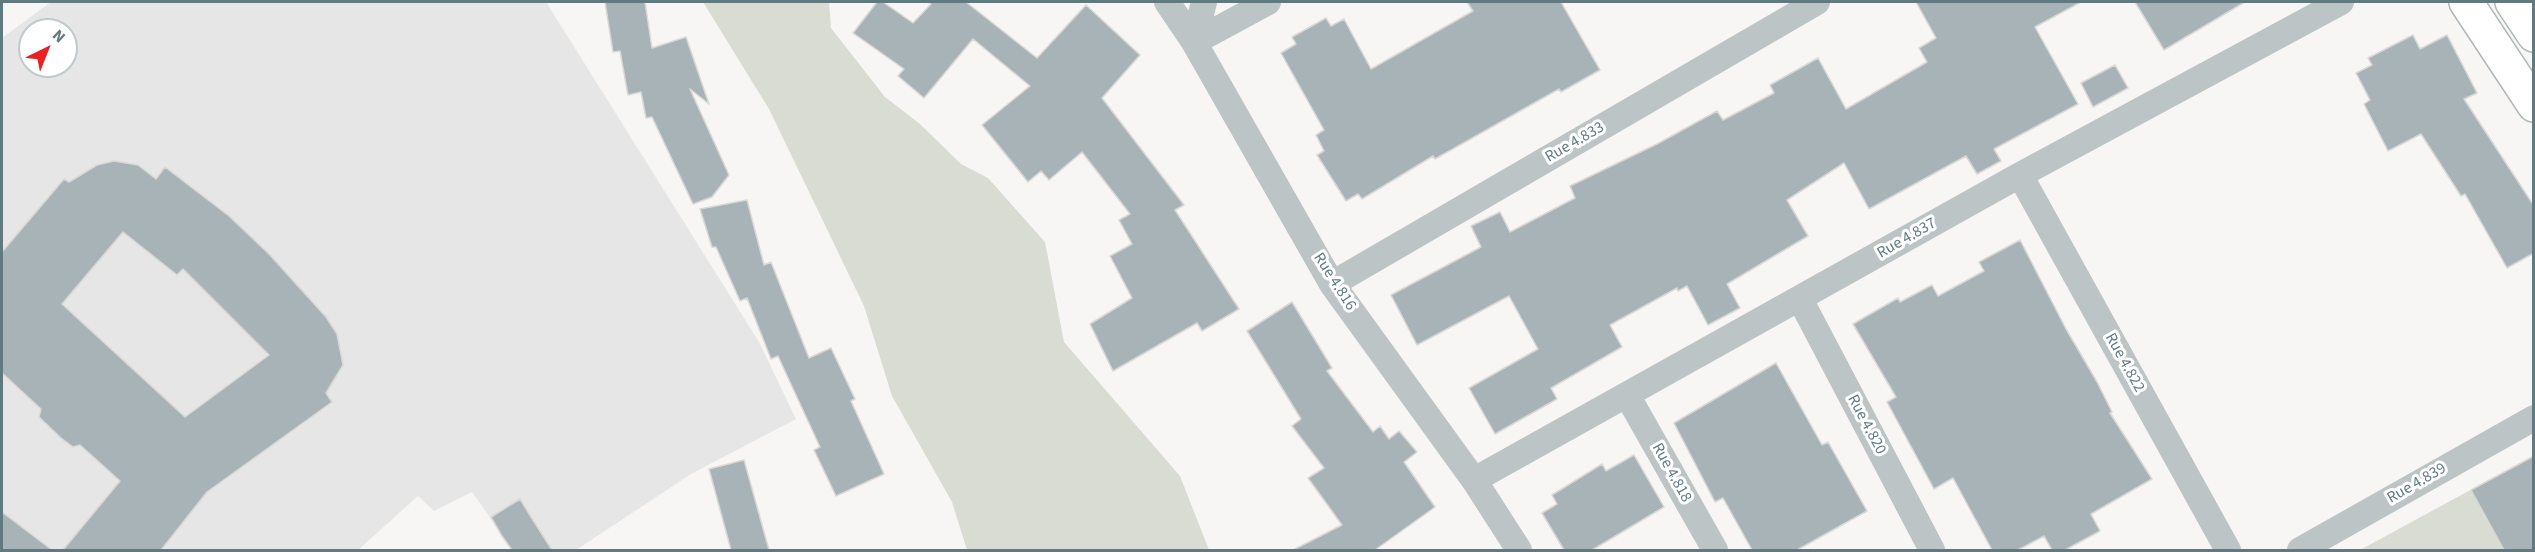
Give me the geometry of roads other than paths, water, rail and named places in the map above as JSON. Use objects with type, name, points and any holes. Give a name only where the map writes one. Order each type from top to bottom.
[{"type":"main road","points":[[2466,2],[2534,105]]},
{"type":"main road","points":[[2512,2],[2534,35]]},
{"type":"street","name":"Rue 4.816","points":[[1167,2],[1194,42],[1332,284],[1474,480],[1519,550]]},
{"type":"street","points":[[1194,42],[1204,2]]},
{"type":"street","points":[[1194,42],[1268,2]]},
{"type":"street","name":"Rue 4.833","points":[[1332,284],[1817,2]]},
{"type":"street","name":"Rue 4.837","points":[[1474,480],[2020,175],[2341,2]]},
{"type":"street","name":"Rue 4.822","points":[[2020,175],[2228,550]]},
{"type":"street","name":"Rue 4.820","points":[[1800,299],[1932,550]]},
{"type":"street","name":"Rue 4.818","points":[[1627,395],[1715,550]]},
{"type":"street","name":"Rue 4.839","points":[[2301,550],[2534,418]]}]
